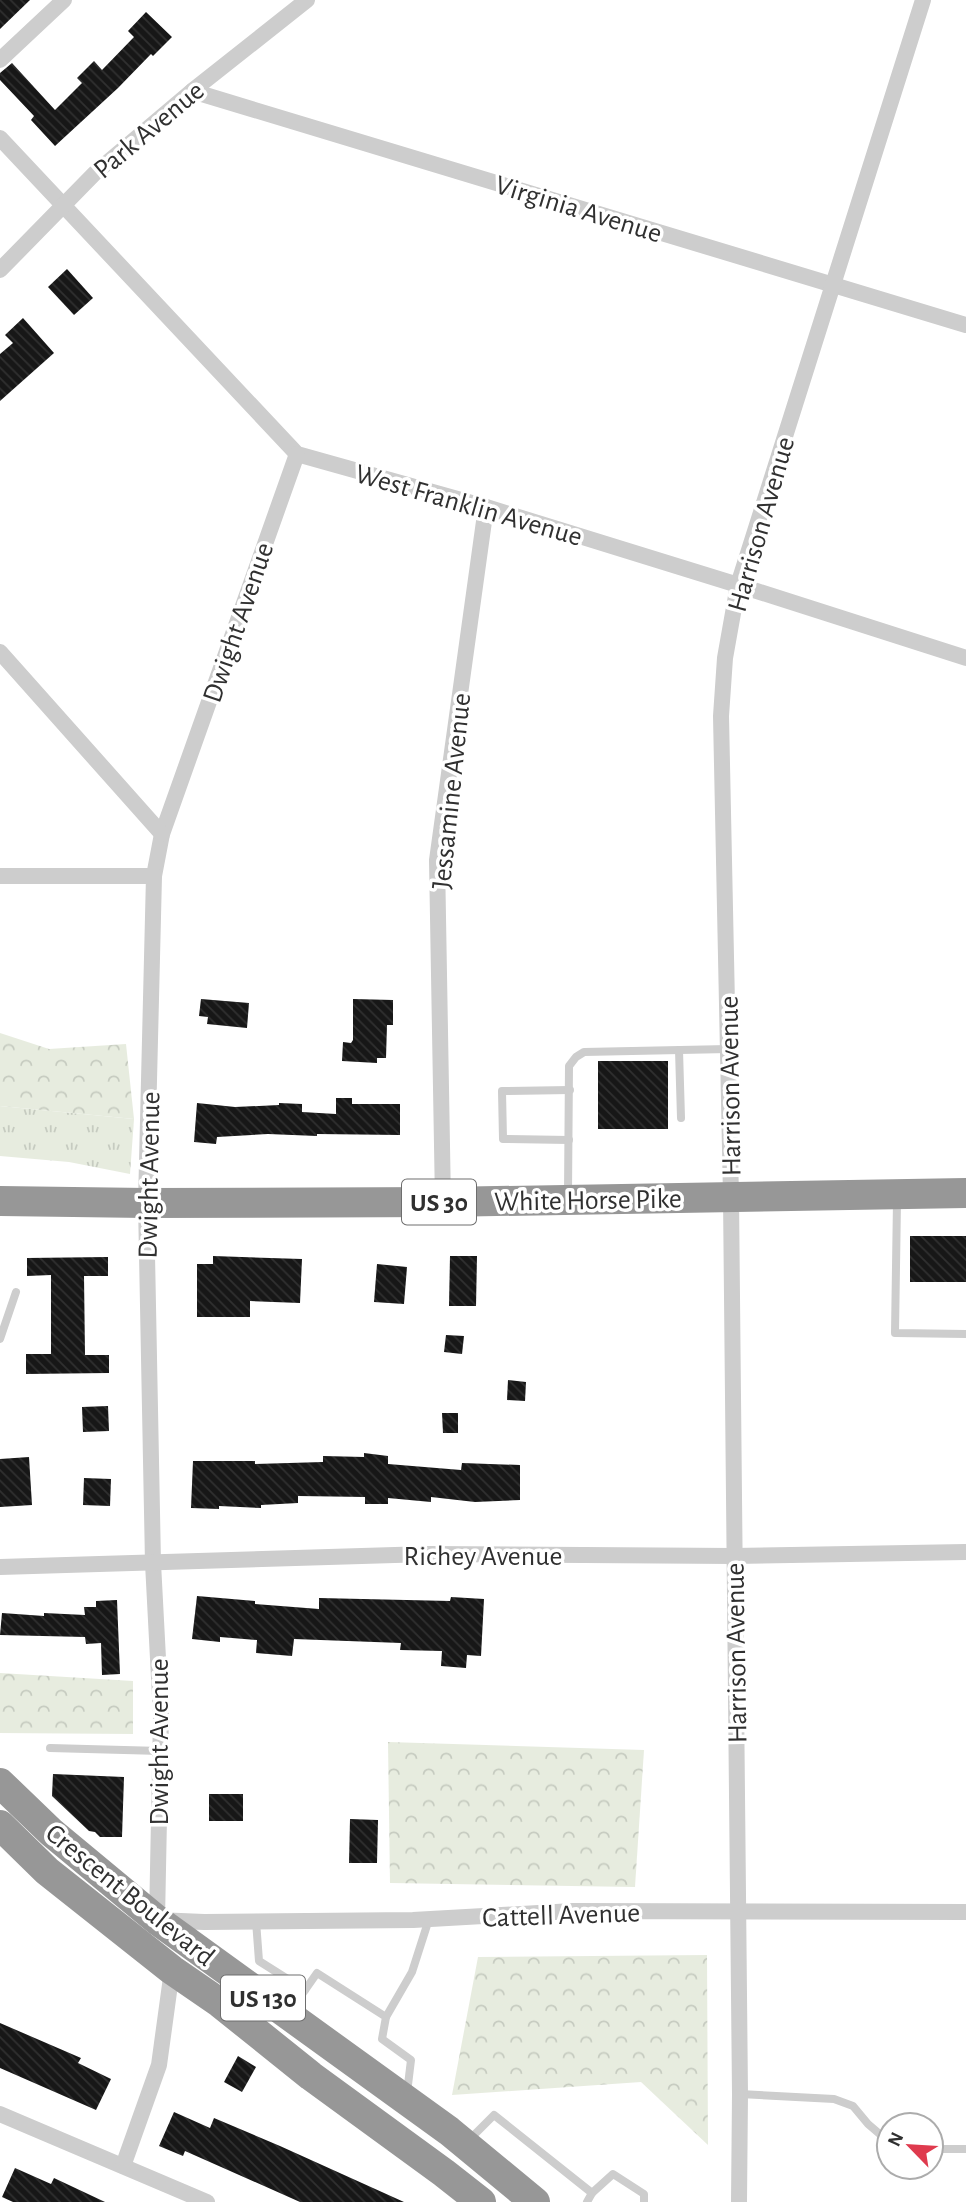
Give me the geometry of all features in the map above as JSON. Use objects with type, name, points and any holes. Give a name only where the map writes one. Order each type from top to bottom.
[{"type":"highway","points":[[0,1185],[35,1201]]},
{"type":"highway","name":"White Horse Pike","points":[[0,1201],[443,1202],[966,1193]]},
{"type":"highway","name":"Crescent Boulevard","points":[[0,1783],[51,1832],[157,1920],[465,2144],[535,2202]]},
{"type":"highway","name":"Crescent Boulevard","points":[[0,1825],[47,1871],[172,1970],[220,2003],[311,2077],[481,2202]]},
{"type":"street","points":[[0,60],[64,0]]},
{"type":"street","name":"Park Avenue","points":[[0,270],[94,173],[307,0]]},
{"type":"street","name":"Harrison Avenue","points":[[739,2202],[731,1197],[721,716],[725,659],[738,584],[923,0]]},
{"type":"street","name":"Virginia Avenue","points":[[192,91],[966,325]]},
{"type":"street","points":[[0,138],[297,454]]},
{"type":"street","name":"West Franklin Avenue","points":[[297,454],[485,507],[738,584],[966,658]]},
{"type":"street","name":"Dwight Avenue","points":[[157,1920],[161,1716],[153,1563],[146,1203],[154,876],[162,834],[297,454]]},
{"type":"street","name":"Jessamine Avenue","points":[[443,1202],[438,860],[485,507]]},
{"type":"street","points":[[0,652],[162,834]]},
{"type":"street","points":[[0,876],[154,876]]},
{"type":"street","name":"Richey Avenue","points":[[0,1567],[428,1554],[734,1556],[966,1552]]},
{"type":"street","name":"Cattell Avenue","points":[[157,1920],[256,1922],[429,1919],[573,1911],[966,1912]]},
{"type":"street","points":[[123,2166],[159,2065],[172,1970]]},
{"type":"street","points":[[1,2116],[207,2202]]},
{"type":"lane","points":[[568,1200],[569,1066],[576,1057],[584,1052],[728,1049]]},
{"type":"lane","points":[[679,1050],[681,1118]]},
{"type":"lane","points":[[569,1090],[502,1091],[503,1139],[569,1140]]},
{"type":"lane","points":[[898,1194],[895,1333],[966,1334]]},
{"type":"lane","points":[[0,1339],[16,1292]]},
{"type":"lane","points":[[50,1748],[161,1751]]},
{"type":"lane","points":[[406,2100],[411,2060],[382,2039],[386,2017],[412,1972],[429,1919]]},
{"type":"lane","points":[[256,1922],[259,1961],[305,1990]]},
{"type":"lane","points":[[288,2015],[317,1973],[386,2017]]},
{"type":"lane","points":[[740,2094],[834,2099],[853,2106],[875,2131]]},
{"type":"lane","points":[[465,2144],[494,2115],[592,2193]]},
{"type":"lane","points":[[945,2149],[966,2149]]},
{"type":"lane","points":[[587,2202],[592,2193],[613,2175],[644,2194],[644,2202]]},
{"type":"green space","points":[[0,1033],[49,1049],[126,1044],[134,1119],[0,1106]]},
{"type":"green space","points":[[0,1106],[134,1119],[130,1174],[69,1162],[0,1156]]},
{"type":"green space","points":[[0,1673],[133,1681],[133,1734],[0,1733]]},
{"type":"green space","points":[[388,1742],[644,1750],[635,1887],[390,1883]]},
{"type":"green space","points":[[707,1955],[708,2145],[641,2082],[452,2095],[478,1957]]},
{"type":"building","points":[[0,0],[30,0],[0,29]]},
{"type":"building","points":[[146,12],[172,37],[55,146],[31,120],[34,116],[0,80],[0,73],[12,63],[55,110],[82,83],[77,78],[94,61],[102,70],[134,37],[128,31]]},
{"type":"building","points":[[67,269],[93,298],[74,315],[48,287]]},
{"type":"building","points":[[23,318],[54,353],[0,401],[0,354],[13,343],[5,335]]},
{"type":"building","points":[[201,999],[249,1003],[247,1028],[207,1024],[208,1017],[199,1016]]},
{"type":"building","points":[[353,999],[393,1000],[393,1025],[387,1025],[386,1058],[377,1058],[377,1063],[342,1061],[343,1042],[351,1043],[353,1040]]},
{"type":"building","points":[[598,1061],[668,1061],[668,1129],[598,1129]]},
{"type":"building","points":[[336,1098],[352,1098],[352,1104],[400,1104],[400,1135],[268,1134],[217,1137],[216,1144],[194,1142],[197,1103],[235,1107],[302,1104],[302,1112],[336,1114]]},
{"type":"building","points":[[910,1236],[966,1236],[966,1282],[910,1282]]},
{"type":"building","points":[[213,1256],[302,1259],[300,1303],[250,1301],[250,1317],[197,1317],[197,1264],[213,1264]]},
{"type":"building","points":[[450,1256],[477,1256],[476,1306],[449,1306]]},
{"type":"building","points":[[108,1257],[108,1276],[84,1276],[85,1355],[109,1355],[109,1373],[26,1374],[26,1354],[51,1354],[51,1275],[27,1276],[27,1258]]},
{"type":"building","points":[[377,1264],[407,1267],[404,1304],[374,1302]]},
{"type":"building","points":[[446,1335],[464,1336],[462,1354],[444,1352]]},
{"type":"building","points":[[508,1380],[526,1382],[525,1401],[507,1400]]},
{"type":"building","points":[[108,1406],[109,1431],[83,1432],[82,1407]]},
{"type":"building","points":[[442,1413],[458,1413],[458,1433],[443,1433]]},
{"type":"building","points":[[364,1453],[388,1456],[388,1464],[461,1470],[462,1463],[520,1465],[520,1500],[475,1502],[431,1497],[431,1502],[388,1498],[388,1504],[365,1504],[365,1497],[298,1496],[298,1503],[261,1505],[261,1508],[191,1508],[193,1461],[255,1461],[255,1464],[323,1462],[323,1456],[364,1457]]},
{"type":"building","points":[[29,1457],[32,1505],[0,1507],[0,1459]]},
{"type":"building","points":[[84,1478],[111,1479],[110,1506],[83,1505]]},
{"type":"building","points":[[197,1596],[319,1609],[319,1598],[450,1601],[451,1597],[484,1599],[481,1656],[467,1655],[466,1668],[441,1666],[442,1651],[400,1650],[401,1643],[294,1639],[292,1656],[256,1653],[257,1640],[220,1637],[220,1642],[192,1639]]},
{"type":"building","points":[[117,1600],[120,1674],[102,1675],[101,1643],[86,1644],[85,1637],[0,1635],[2,1613],[85,1615],[84,1607],[96,1607],[96,1601]]},
{"type":"building","points":[[53,1774],[124,1777],[122,1837],[100,1837],[89,1831],[52,1796]]},
{"type":"building","points":[[209,1794],[243,1794],[243,1821],[209,1821]]},
{"type":"building","points":[[350,1819],[378,1820],[377,1863],[349,1863]]},
{"type":"building","points":[[0,2023],[81,2058],[78,2063],[111,2079],[96,2110],[0,2068]]},
{"type":"building","points":[[238,2056],[256,2067],[242,2092],[224,2082]]},
{"type":"building","points":[[174,2112],[210,2128],[214,2118],[404,2202],[300,2202],[185,2151],[183,2156],[159,2146]]},
{"type":"building","points":[[15,2168],[51,2184],[54,2178],[105,2202],[13,2202],[2,2197]]}]
